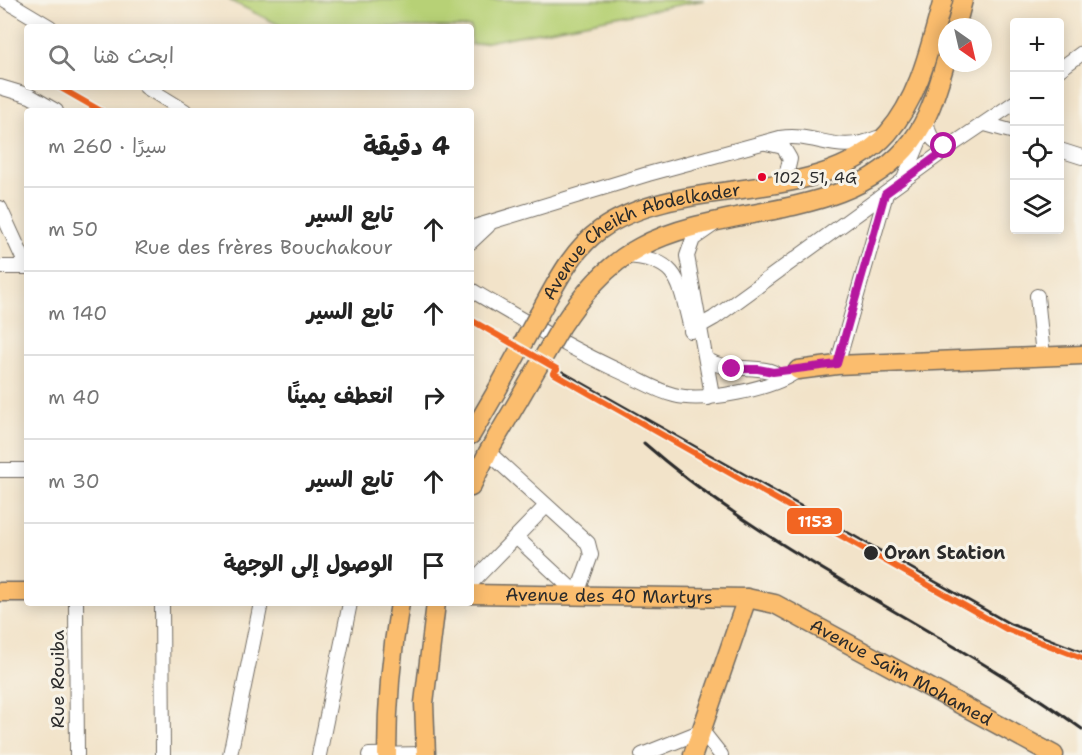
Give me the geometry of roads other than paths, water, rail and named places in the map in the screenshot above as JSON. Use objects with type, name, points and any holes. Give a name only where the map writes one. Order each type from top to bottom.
[{"type":"main road","name":"Avenue Cheikh Abdelkader","points":[[474,430],[539,314],[578,252],[600,230],[618,220],[664,203],[821,174],[849,164],[876,146],[904,111],[920,78],[943,0]]},
{"type":"main road","points":[[958,18],[963,0]]},
{"type":"main road","name":"Avenue Cheikh Abdelkader","points":[[474,481],[488,452],[561,327],[587,291],[624,256],[652,241],[723,220],[811,200],[865,181],[904,150],[927,116],[942,72]]},
{"type":"main road","points":[[798,370],[837,364],[1082,355]]},
{"type":"main road","points":[[0,592],[24,591]]},
{"type":"main road","name":"Avenue des 40 Martyrs","points":[[474,594],[747,598]]},
{"type":"main road","points":[[693,755],[747,598]]},
{"type":"main road","name":"Avenue Saïm Mohamed","points":[[747,598],[775,603],[1054,755]]},
{"type":"main road","points":[[387,755],[388,697],[400,606]]},
{"type":"main road","points":[[426,754],[424,703],[436,606]]},
{"type":"street","points":[[5,0],[45,24]]},
{"type":"street","points":[[14,0],[45,24]]},
{"type":"street","points":[[1064,66],[1082,53]]},
{"type":"street","points":[[0,87],[30,96],[51,108]]},
{"type":"street","points":[[152,90],[180,108]]},
{"type":"street","points":[[697,333],[952,145],[1009,107],[1013,126]]},
{"type":"street","points":[[927,116],[928,131],[932,139],[940,145],[952,145]]},
{"type":"street","points":[[903,181],[919,148],[927,116]]},
{"type":"street","points":[[985,124],[1010,130]]},
{"type":"street","points":[[474,232],[495,221],[648,174],[790,136],[831,145],[853,146],[888,133]]},
{"type":"street","points":[[764,143],[783,147],[790,159],[788,172],[774,183]]},
{"type":"street","points":[[1064,152],[1082,157]]},
{"type":"street","points":[[837,364],[885,194]]},
{"type":"street","points":[[0,208],[24,261]]},
{"type":"street","points":[[707,392],[688,264],[690,246],[699,233],[723,220]]},
{"type":"street","points":[[624,256],[652,259],[666,266],[679,284],[706,360],[707,392]]},
{"type":"street","points":[[0,267],[24,265]]},
{"type":"street","points":[[474,280],[494,303]]},
{"type":"street","points":[[474,292],[608,366],[660,389],[707,392],[782,379],[798,370]]},
{"type":"street","points":[[1037,296],[1042,356]]},
{"type":"street","points":[[706,360],[720,367],[773,372]]},
{"type":"street","points":[[707,392],[773,372],[798,370]]},
{"type":"street","points":[[488,452],[588,543],[591,555],[578,594],[516,537]]},
{"type":"street","points":[[0,470],[24,470]]},
{"type":"street","points":[[474,580],[546,506]]},
{"type":"street","name":"Rue Rouiba","points":[[76,606],[77,755]]},
{"type":"street","points":[[162,606],[163,755]]},
{"type":"street","points":[[230,755],[260,606]]},
{"type":"street","points":[[319,755],[349,606]]},
{"type":"street","points":[[642,755],[702,730],[721,755]]},
{"type":"street","points":[[369,755],[426,754]]},
{"type":"railway","points":[[557,369],[1010,624],[1082,652]]},
{"type":"railway","points":[[644,443],[695,485],[749,523],[972,657],[1082,729]]},
{"type":"place","name":"102, 51, 4G","points":[[762,177]]},
{"type":"place","name":"Oran Station","points":[[871,553]]}]
